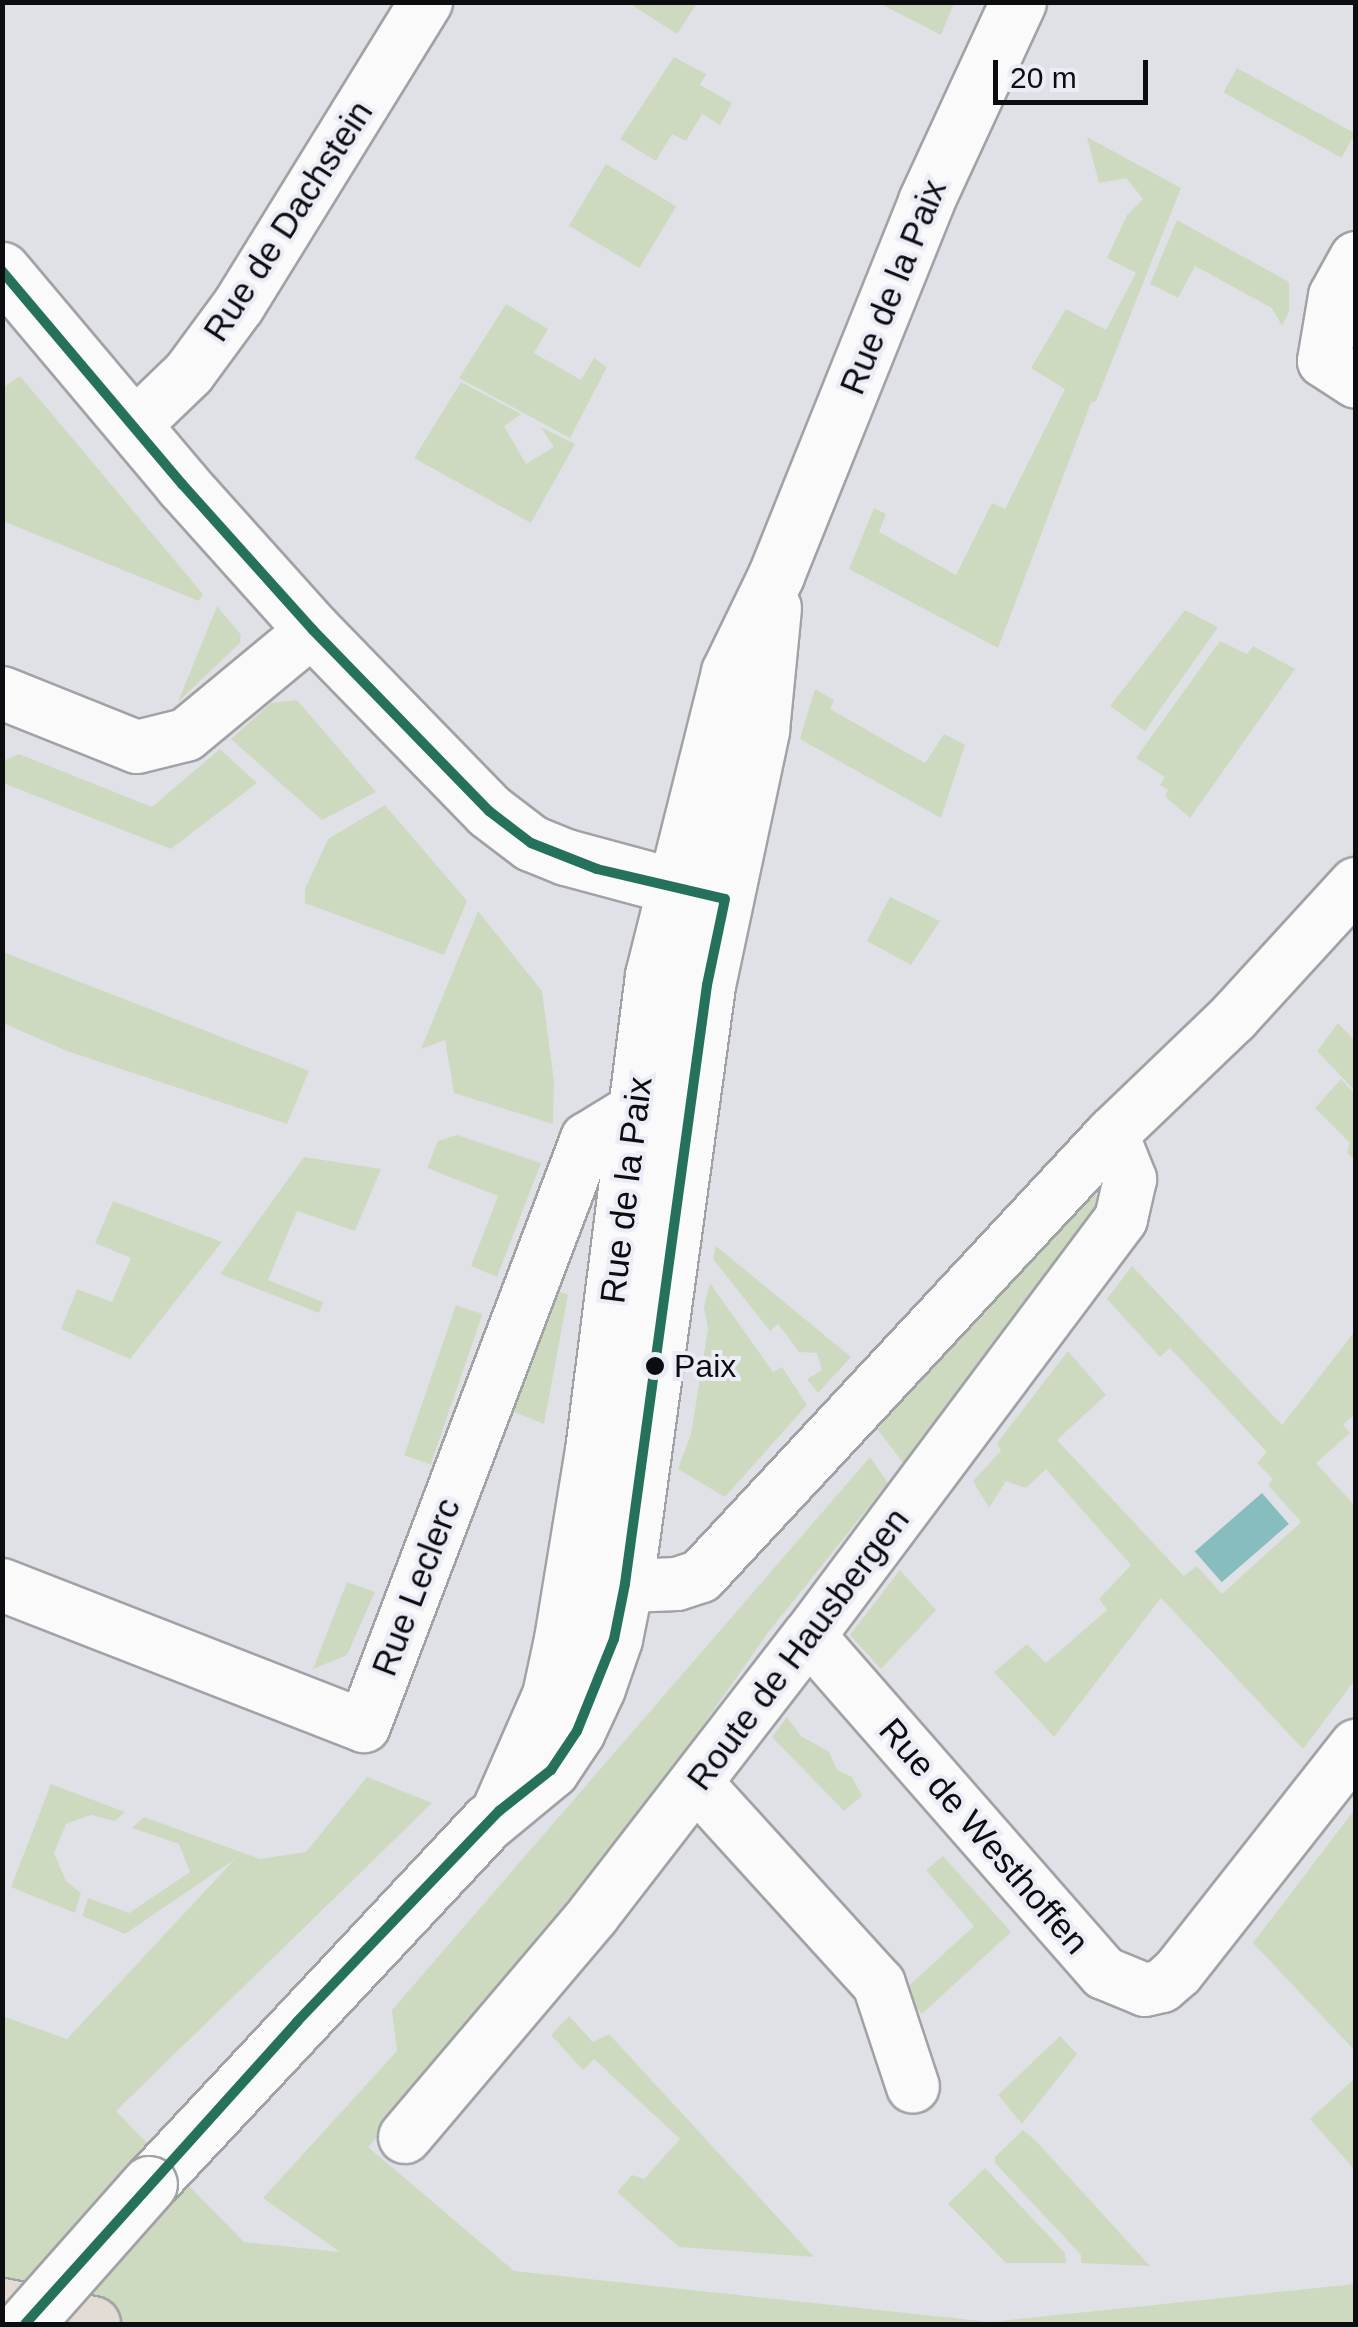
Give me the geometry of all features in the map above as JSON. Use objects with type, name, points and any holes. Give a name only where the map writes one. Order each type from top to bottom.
[{"type":"highway","points":[[2,2306],[92,2324]]},
{"type":"street","name":"Rue de Dachstein","points":[[134,426],[189,373],[239,305],[426,2]]},
{"type":"street","name":"Rue de la Paix","points":[[494,1816],[550,1695],[572,1590],[653,975],[671,888],[729,672],[776,575],[926,201],[1018,2]]},
{"type":"street","points":[[1340,372],[1335,296],[1356,258]]},
{"type":"street","points":[[2,270],[314,630],[489,811],[531,843],[597,868],[724,899]]},
{"type":"street","name":"Rue de la Paix","points":[[494,1816],[551,1770],[576,1731],[614,1639],[625,1584],[708,985],[762,730],[776,575]]},
{"type":"street","points":[[2,693],[138,747],[186,735],[314,630]]},
{"type":"street","points":[[572,1590],[677,1584],[701,1576],[1112,1134],[1234,1018],[1356,884]]},
{"type":"street","name":"Rue Leclerc","points":[[2,1585],[364,1726],[587,1139],[636,1109]]},
{"type":"street","name":"Route de Hausbergen","points":[[404,2137],[543,1978],[696,1783],[1120,1218],[1130,1179],[1112,1134]]},
{"type":"street","name":"Rue de Westhoffen","points":[[809,1636],[1104,1972],[1144,1990],[1162,1986],[1178,1972],[1356,1746]]},
{"type":"street","points":[[696,1783],[880,1984],[914,2088]]},
{"type":"street","points":[[25,2324],[149,2184],[494,1816]]},
{"type":"green space","points":[[629,3],[697,3],[677,34]]},
{"type":"green space","points":[[879,3],[954,3],[941,35]]},
{"type":"green space","points":[[674,57],[706,74],[700,85],[732,103],[720,125],[702,114],[686,141],[672,134],[656,161],[620,139]]},
{"type":"green space","points":[[1237,68],[1355,133],[1341,158],[1223,92]]},
{"type":"green space","points":[[1087,137],[1181,188],[1096,401],[1091,403],[998,648],[849,569],[874,508],[886,514],[879,532],[956,575],[992,503],[1005,509],[1065,389],[1031,368],[1066,309],[1106,330],[1136,273],[1107,258],[1127,215],[1143,199],[1126,178],[1099,183]]},
{"type":"green space","points":[[606,164],[676,206],[639,268],[569,226]]},
{"type":"green space","points":[[1177,220],[1289,282],[1289,312],[1282,326],[1272,308],[1195,266],[1178,298],[1150,284]]},
{"type":"green space","points":[[506,304],[548,329],[534,353],[581,380],[594,358],[607,367],[570,438],[459,378]]},
{"type":"green space","points":[[20,376],[203,594],[199,601],[3,521],[3,388]]},
{"type":"green space","points":[[461,382],[521,414],[504,426],[526,464],[554,447],[541,427],[575,444],[531,523],[414,458]]},
{"type":"green space","points":[[217,606],[241,635],[240,643],[178,702]]},
{"type":"green space","points":[[1185,610],[1218,627],[1145,731],[1110,706]]},
{"type":"green space","points":[[1220,641],[1247,654],[1253,646],[1295,669],[1190,818],[1165,796],[1168,790],[1160,785],[1165,777],[1136,758]]},
{"type":"green space","points":[[815,689],[834,700],[830,709],[925,763],[944,734],[965,745],[941,818],[800,739]]},
{"type":"green space","points":[[297,700],[376,792],[322,820],[231,739],[271,703]]},
{"type":"green space","points":[[220,749],[257,783],[171,849],[3,783],[3,761],[19,754],[152,807]]},
{"type":"green space","points":[[385,805],[467,901],[444,955],[305,903],[305,889],[328,839]]},
{"type":"green space","points":[[890,897],[940,921],[911,965],[867,941]]},
{"type":"green space","points":[[478,911],[542,991],[554,1081],[553,1124],[454,1093],[445,1040],[421,1049]]},
{"type":"green space","points":[[3,952],[309,1071],[287,1124],[67,1051],[3,1023]]},
{"type":"green space","points":[[1338,1023],[1355,1041],[1355,1091],[1317,1051]]},
{"type":"green space","points":[[1341,1079],[1355,1094],[1355,1161],[1347,1152],[1350,1143],[1315,1108]]},
{"type":"green space","points":[[457,1135],[541,1163],[497,1277],[471,1266],[498,1196],[427,1168],[438,1141]]},
{"type":"green space","points":[[304,1157],[381,1169],[355,1231],[297,1211],[268,1280],[323,1302],[319,1313],[220,1274]]},
{"type":"green space","points":[[1090,1193],[1101,1197],[1099,1210],[904,1464],[877,1429]]},
{"type":"green space","points":[[113,1201],[222,1242],[130,1359],[61,1329],[77,1289],[112,1302],[131,1258],[95,1243]]},
{"type":"green space","points":[[716,1246],[851,1357],[818,1393],[807,1379],[822,1370],[817,1353],[799,1352],[778,1324],[770,1331],[713,1259]]},
{"type":"green space","points":[[1132,1266],[1282,1425],[1355,1331],[1355,1414],[1343,1425],[1350,1433],[1316,1463],[1355,1506],[1355,1680],[1303,1749],[1161,1598],[1054,1737],[994,1672],[1027,1644],[1046,1663],[1107,1610],[1099,1599],[1131,1565],[1046,1469],[1026,1488],[1006,1481],[989,1508],[973,1481],[1001,1451],[997,1443],[1068,1351],[1106,1395],[1057,1440],[1184,1576],[1197,1566],[1222,1594],[1301,1522],[1268,1485],[1273,1479],[1257,1463],[1267,1452],[1170,1348],[1160,1357],[1107,1299]]},
{"type":"green space","points":[[710,1283],[773,1372],[782,1367],[807,1405],[725,1497],[678,1469],[691,1434],[708,1329],[704,1307]]},
{"type":"green space","points":[[553,1289],[568,1295],[544,1424],[512,1411]]},
{"type":"green space","points":[[456,1305],[482,1314],[431,1464],[404,1455]]},
{"type":"green space","points":[[870,1457],[888,1483],[770,1630],[537,1961],[368,2147],[514,2271],[990,2322],[1355,2284],[1355,2324],[3,2324],[2,2016],[67,2039],[235,1859],[125,1934],[82,1916],[88,1898],[129,1913],[190,1872],[179,1844],[132,1828],[144,1817],[260,1859],[306,1852],[367,1777],[432,1803],[116,2111],[244,2242],[340,2252],[263,2198],[397,2051],[392,2010]]},
{"type":"green space","points":[[900,1570],[936,1610],[881,1669],[850,1635]]},
{"type":"green space","points":[[347,1582],[375,1592],[347,1655],[313,1669]]},
{"type":"green space","points":[[787,1717],[801,1736],[829,1752],[837,1770],[852,1777],[862,1796],[844,1811],[772,1737]]},
{"type":"green space","points":[[51,1784],[125,1812],[115,1821],[91,1815],[66,1824],[54,1853],[66,1881],[81,1893],[75,1913],[11,1887]]},
{"type":"green space","points":[[1355,1809],[1355,2051],[1253,1943]]},
{"type":"green space","points":[[943,1856],[1011,1932],[922,2014],[902,1992],[974,1926],[926,1870]]},
{"type":"green space","points":[[569,2016],[593,2042],[609,2034],[814,2257],[679,2247],[617,2192],[632,2175],[644,2179],[680,2139],[594,2059],[583,2070],[551,2035]]},
{"type":"green space","points":[[1060,2036],[1077,2054],[1022,2124],[998,2095]]},
{"type":"green space","points":[[1356,2079],[1355,2170],[1310,2119]]},
{"type":"green space","points":[[1023,2130],[1150,2266],[1081,2263],[1081,2255],[995,2163],[995,2157]]},
{"type":"green space","points":[[985,2168],[1065,2253],[1066,2263],[1006,2263],[948,2204]]},
{"type":"water","points":[[1262,1493],[1289,1524],[1222,1582],[1195,1551]]},
{"type":"transit line","points":[[2,271],[182,484],[313,630],[489,811],[531,843],[597,869],[725,899],[707,985],[625,1584],[614,1639],[577,1731],[551,1770],[499,1811],[297,2022],[25,2324]]},
{"type":"place","name":"Paix","points":[[655,1366]]}]
